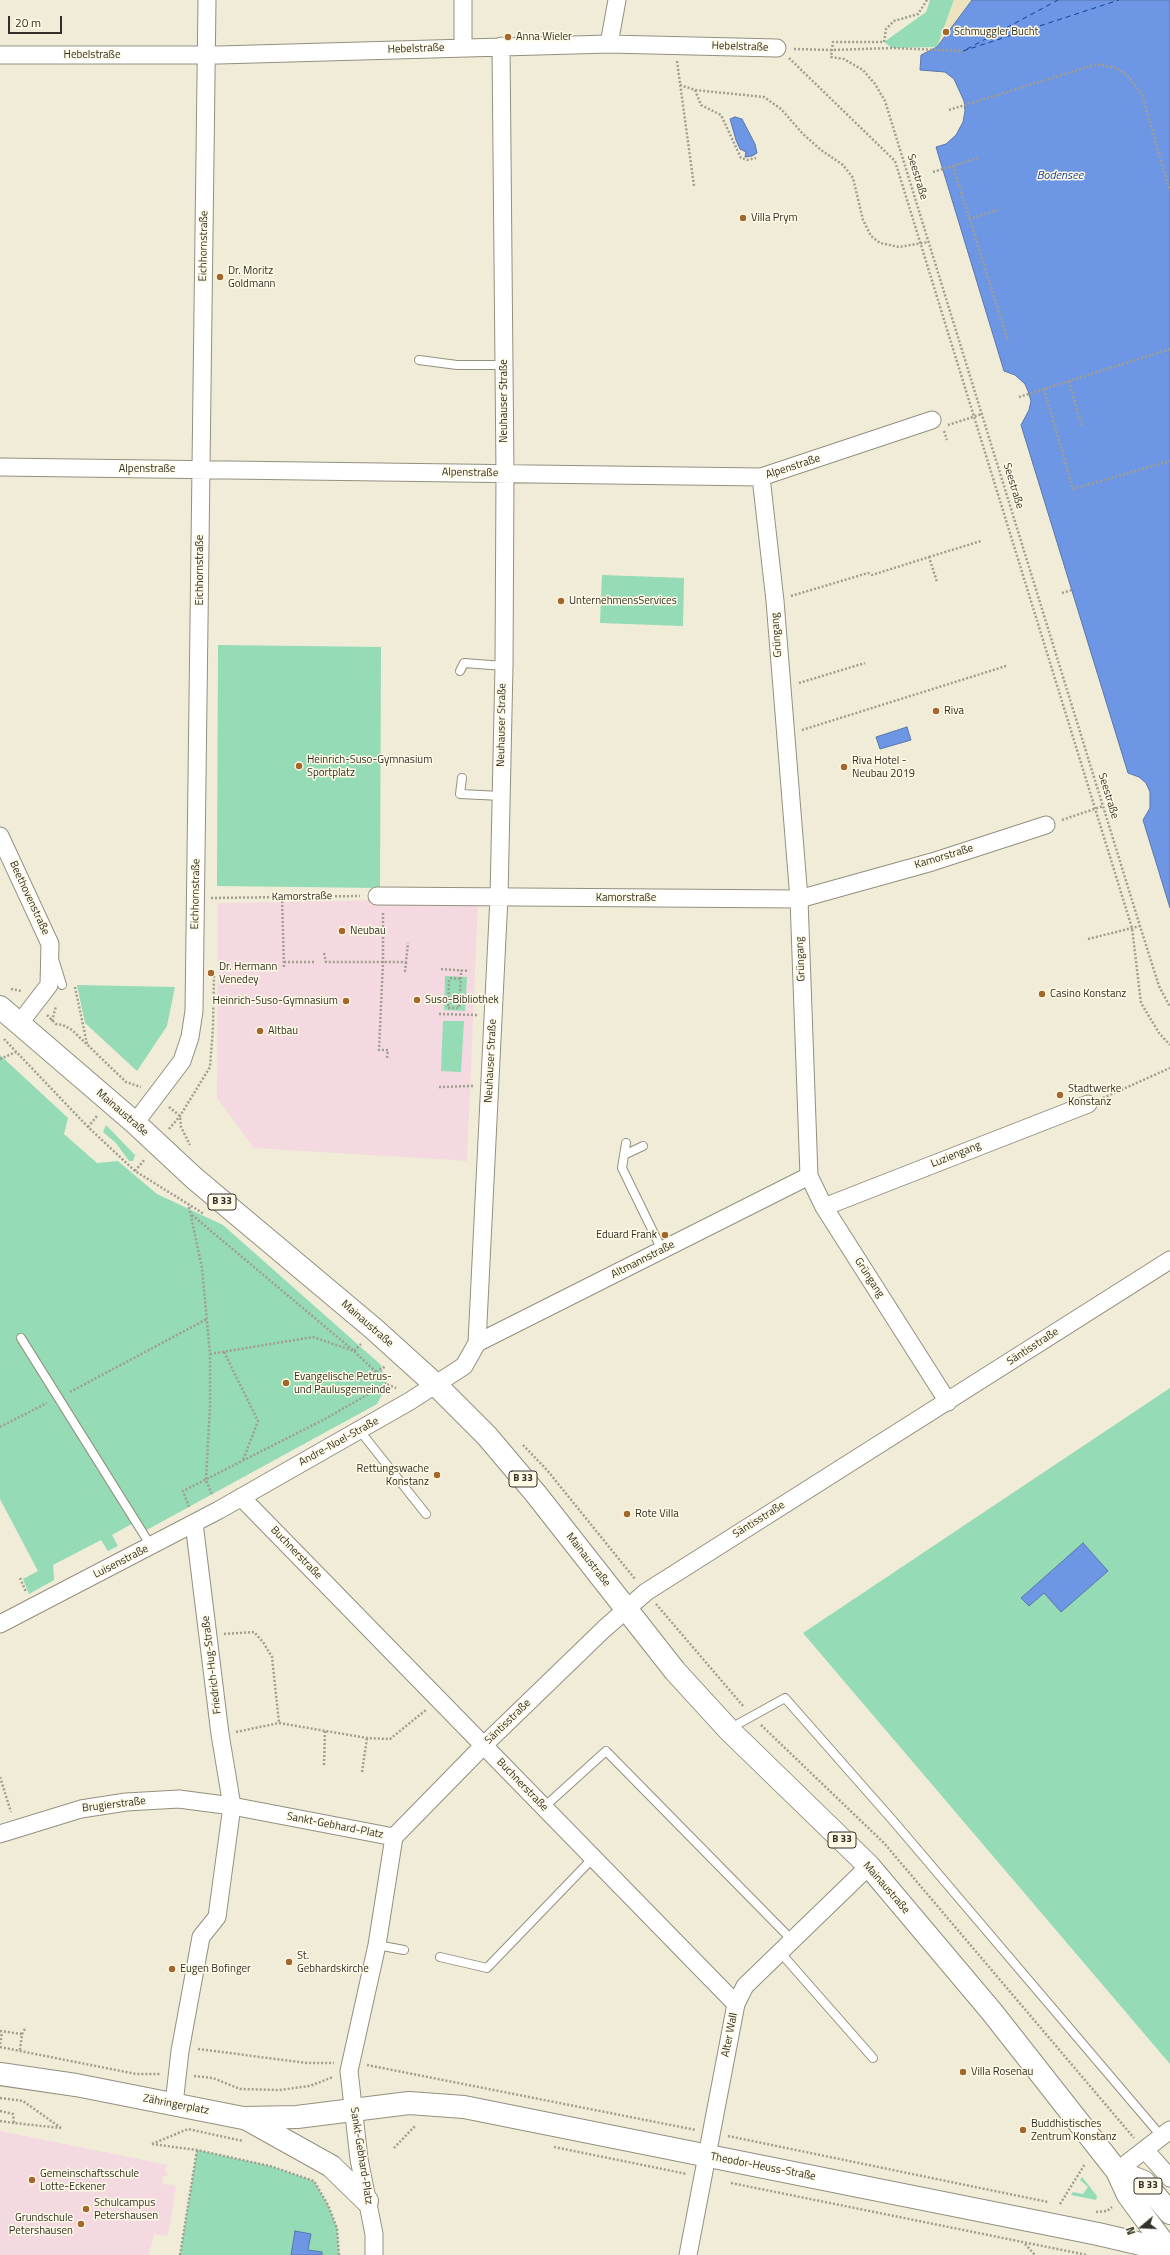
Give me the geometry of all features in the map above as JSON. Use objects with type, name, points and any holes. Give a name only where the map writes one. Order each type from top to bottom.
[{"type":"main road","name":"Mainaustraße","points":[[3,997],[9,1029],[135,1124],[194,1178],[318,1281],[437,1386],[487,1436],[536,1494],[675,1672],[728,1730],[869,1866],[992,2012],[1117,2171],[1128,2195],[1170,2253]]},
{"type":"main road","name":"Zähringerplatz","points":[[0,2074],[76,2085],[244,2118],[297,2117],[353,2109]]},
{"type":"main road","name":"Theodor-Heuss-Straße","points":[[353,2109],[409,2103],[464,2107],[1113,2237],[1170,2253]]},
{"type":"main road","points":[[244,2118],[331,2166],[367,2201]]},
{"type":"main road","name":"Mainaustraße","points":[[1117,2171],[1144,2182],[1170,2213]]},
{"type":"street","name":"Eichhornstraße","points":[[135,1124],[182,1061],[190,1037],[194,1011],[207,0]]},
{"type":"street","points":[[463,0],[463,47]]},
{"type":"street","points":[[609,44],[617,0]]},
{"type":"street","name":"Hebelstraße","points":[[0,55],[206,55],[609,44],[777,48]]},
{"type":"street","name":"Neuhauser Straße","points":[[437,1386],[464,1366],[477,1343],[499,897],[504,666],[505,474],[501,46]]},
{"type":"street","name":"Alpenstraße","points":[[0,467],[761,477],[932,420]]},
{"type":"street","name":"Grüngang","points":[[761,477],[775,601],[784,735],[798,899],[809,1176],[824,1207],[948,1402]]},
{"type":"street","name":"Kamorstraße","points":[[380,896],[798,899],[932,862],[1046,825]]},
{"type":"street","name":"Beethovenstraße","points":[[0,836],[50,944],[49,985],[36,1003],[9,1029]]},
{"type":"street","name":"Luziengang","points":[[824,1207],[1088,1104]]},
{"type":"street","name":"Altmannstraße","points":[[477,1343],[809,1176]]},
{"type":"street","name":"Säntisstraße","points":[[394,1837],[484,1745],[604,1629],[646,1592],[1170,1260]]},
{"type":"street","name":"Andre-Noel-Straße","points":[[241,1497],[360,1431],[437,1386]]},
{"type":"street","name":"Luisenstraße","points":[[0,1624],[151,1546],[241,1497]]},
{"type":"street","name":"Buchnerstraße","points":[[241,1497],[736,2004]]},
{"type":"street","name":"Friedrich-Hug-Straße","points":[[194,1523],[220,1734],[232,1806]]},
{"type":"street","name":"Brugierstraße","points":[[0,1834],[81,1809],[126,1802],[179,1799],[232,1806]]},
{"type":"street","points":[[174,2104],[180,2051],[201,1937],[217,1917],[232,1806]]},
{"type":"street","name":"Sankt-Gebhard-Platz","points":[[232,1806],[394,1837],[376,1945],[351,2062],[353,2109],[367,2201],[374,2234],[374,2255]]},
{"type":"street","name":"Alter Wall","points":[[688,2255],[736,2004],[745,1986],[791,1939],[869,1866]]},
{"type":"street","points":[[1117,2171],[1166,2134]]},
{"type":"street","points":[[1145,2150],[1170,2178]]},
{"type":"lane","points":[[419,360],[457,365],[504,365]]},
{"type":"lane","points":[[460,672],[464,663],[504,666]]},
{"type":"lane","points":[[462,778],[460,794],[501,796]]},
{"type":"lane","points":[[50,944],[62,985]]},
{"type":"lane","points":[[626,1143],[622,1168],[662,1250]]},
{"type":"lane","points":[[624,1155],[643,1146]]},
{"type":"lane","points":[[21,1338],[57,1398],[135,1517],[151,1546]]},
{"type":"lane","points":[[360,1431],[426,1514]]},
{"type":"lane","points":[[728,1730],[785,1698],[1166,2134]]},
{"type":"lane","points":[[543,1808],[606,1751],[791,1939]]},
{"type":"lane","points":[[440,1957],[488,1968],[593,1858]]},
{"type":"lane","points":[[376,1945],[404,1950]]},
{"type":"lane","points":[[779,1951],[873,2058]]},
{"type":"path","points":[[832,50],[833,42],[884,42],[886,29],[894,21],[918,14],[927,0]]},
{"type":"path","points":[[675,45],[694,186]]},
{"type":"path","points":[[777,48],[798,66],[895,161],[1132,928],[1141,1003],[1159,1033],[1170,1045]]},
{"type":"path","name":"Hebelstraße","points":[[777,48],[832,50],[892,48],[963,51]]},
{"type":"path","name":"Seestraße","points":[[832,50],[831,57],[844,59],[863,70],[875,84],[885,101],[1140,926],[1159,986],[1170,1007]]},
{"type":"path","points":[[949,110],[1097,64],[1116,68],[1128,76],[1142,95],[1170,191]]},
{"type":"path","points":[[680,85],[695,90],[764,97],[781,109],[803,134],[821,150],[844,165],[853,178],[863,220],[870,236],[880,243],[899,247],[928,242]]},
{"type":"path","points":[[695,90],[701,105],[721,115],[741,158],[747,160],[756,158]]},
{"type":"path","points":[[933,172],[977,158]]},
{"type":"path","points":[[953,166],[1008,341]]},
{"type":"path","points":[[969,218],[997,210]]},
{"type":"path","points":[[1019,397],[1170,349]]},
{"type":"path","points":[[1069,381],[1082,426]]},
{"type":"path","points":[[1044,389],[1073,489],[1170,461]]},
{"type":"path","points":[[932,420],[940,418],[943,426],[982,414]]},
{"type":"path","points":[[775,601],[868,573],[872,575],[981,541]]},
{"type":"path","points":[[929,557],[937,582]]},
{"type":"path","points":[[1062,593],[1072,590]]},
{"type":"path","points":[[781,688],[864,663]]},
{"type":"path","points":[[784,735],[1006,666]]},
{"type":"path","points":[[1046,825],[1103,806]]},
{"type":"path","points":[[380,896],[383,962],[379,1050],[388,1050],[387,1058]]},
{"type":"path","name":"Kamorstraße","points":[[196,898],[380,896]]},
{"type":"path","points":[[282,897],[284,968]]},
{"type":"path","points":[[1088,939],[1140,926]]},
{"type":"path","points":[[407,971],[405,971],[408,943]]},
{"type":"path","points":[[324,953],[326,962],[406,962]]},
{"type":"path","points":[[284,962],[315,962]]},
{"type":"path","points":[[441,969],[469,970]]},
{"type":"path","points":[[460,979],[451,978],[449,980],[448,1008],[459,1008],[461,970]]},
{"type":"path","points":[[3,997],[26,992],[49,1019],[72,1030],[126,1082]]},
{"type":"path","points":[[439,1014],[493,1015]]},
{"type":"path","points":[[180,1116],[210,1067],[213,1027]]},
{"type":"path","points":[[9,1029],[16,1052],[88,1127],[135,1171],[189,1206],[202,1268],[207,1319],[210,1354],[210,1406],[206,1480],[215,1500]]},
{"type":"path","points":[[0,1059],[16,1052]]},
{"type":"path","points":[[1088,1104],[1170,1068]]},
{"type":"path","points":[[439,1087],[464,1086]]},
{"type":"path","points":[[192,1215],[354,1351],[386,1384],[417,1397]]},
{"type":"path","points":[[0,1427],[207,1319]]},
{"type":"path","points":[[210,1354],[313,1337],[354,1351]]},
{"type":"path","points":[[224,1352],[258,1421],[243,1460]]},
{"type":"path","points":[[183,1492],[325,1419],[386,1384]]},
{"type":"path","points":[[521,1443],[547,1470],[646,1592],[752,1716],[884,1843],[1118,2121],[1145,2150]]},
{"type":"path","points":[[209,1636],[254,1632],[263,1642],[272,1657],[279,1723]]},
{"type":"path","points":[[220,1734],[279,1723],[367,1738],[390,1739],[417,1719],[438,1698]]},
{"type":"path","points":[[324,1765],[325,1730]]},
{"type":"path","points":[[362,1772],[367,1738]]},
{"type":"path","points":[[0,1777],[16,1828]]},
{"type":"path","points":[[20,2050],[22,2034],[26,2027]]},
{"type":"path","points":[[22,2034],[1,2032],[0,2045],[136,2074],[178,2074],[213,2078],[240,2089],[279,2090],[310,2086],[351,2062],[375,2065]]},
{"type":"path","points":[[180,2051],[203,2048],[307,2063],[351,2062],[375,2065],[711,2132],[1068,2206]]},
{"type":"path","points":[[0,2098],[23,2101],[61,2128],[0,2121]]},
{"type":"path","points":[[0,2111],[13,2114],[14,2123]]},
{"type":"path","points":[[251,2143],[188,2129],[152,2144],[197,2150],[270,2166],[314,2180],[328,2204],[337,2228],[339,2255]]},
{"type":"path","points":[[180,2255],[197,2150]]},
{"type":"path","points":[[1060,2204],[1085,2164]]},
{"type":"path","points":[[1090,2210],[1107,2210],[1115,2206]]},
{"type":"path","points":[[1035,2255],[1025,2244],[1087,2255]]},
{"type":"shaded area","name":"Heinrich-Suso-Gymnasium","points":[[390,900],[478,903],[467,1161],[254,1148],[217,1098],[218,903]]},
{"type":"shaded area","name":"Schulcampus Petershausen","points":[[0,2131],[168,2165],[165,2169],[167,2176],[163,2176],[162,2183],[176,2186],[168,2236],[154,2234],[149,2255],[0,2255]]},
{"type":"green space","points":[[930,0],[954,0],[937,47],[892,48],[884,42],[926,12]]},
{"type":"green space","points":[[602,575],[684,578],[683,626],[600,623]]},
{"type":"green space","name":"Heinrich-Suso-Gymnasium Sportplatz","points":[[218,645],[381,647],[380,888],[217,886]]},
{"type":"green space","points":[[445,976],[467,977],[465,1011],[444,1010]]},
{"type":"green space","points":[[77,985],[175,987],[167,1026],[137,1071],[85,1023]]},
{"type":"green space","points":[[443,1021],[464,1021],[461,1072],[441,1071]]},
{"type":"green space","points":[[0,1055],[68,1118],[64,1134],[97,1163],[118,1161],[157,1194],[223,1225],[381,1365],[386,1387],[377,1404],[143,1532],[137,1521],[112,1535],[118,1546],[108,1551],[101,1540],[53,1565],[54,1580],[29,1594],[23,1579],[38,1571],[0,1499]]},
{"type":"green space","points":[[106,1125],[135,1155],[133,1161],[129,1161],[116,1143],[103,1132]]},
{"type":"green space","points":[[1170,1388],[1170,2064],[803,1633]]},
{"type":"green space","points":[[197,2150],[270,2166],[314,2181],[328,2205],[337,2228],[339,2255],[180,2255]]},
{"type":"green space","points":[[1082,2177],[1097,2196],[1096,2200],[1071,2195],[1073,2192],[1083,2194],[1088,2187],[1080,2180]]},
{"type":"sand","name":"Schmuggler Bucht","points":[[954,0],[972,0],[937,47]]},
{"type":"water","name":"Bodensee","points":[[972,0],[1170,0],[1170,908],[1143,820],[1150,808],[1150,792],[1146,783],[1139,777],[1128,773],[1021,425],[1029,410],[1031,401],[1028,391],[1025,384],[1015,375],[1004,371],[936,147],[946,144],[956,135],[963,122],[965,111],[964,101],[954,79],[945,72],[920,70],[921,55],[937,47]]},
{"type":"water","points":[[735,117],[742,119],[755,144],[757,153],[752,156],[745,157],[746,152],[740,149],[736,140],[730,119]]},
{"type":"water","points":[[907,727],[911,740],[880,749],[876,737]]},
{"type":"water","points":[[1083,1543],[1108,1571],[1061,1612],[1044,1593],[1029,1606],[1021,1598]]},
{"type":"water","points":[[295,2231],[311,2234],[308,2250],[322,2252],[322,2255],[291,2255]]},
{"type":"ferry route","points":[[967,49],[1058,0]]},
{"type":"ferry route","points":[[963,51],[1119,0]]},
{"type":"place","name":"Schmuggler Bucht","points":[[946,32]]},
{"type":"place","name":"Anna Wieler","points":[[508,37]]},
{"type":"place","name":"Villa Prym","points":[[743,218]]},
{"type":"place","name":"Dr. Moritz Goldmann","points":[[220,277]]},
{"type":"place","name":"UnternehmensServices","points":[[561,601]]},
{"type":"place","name":"Riva","points":[[936,711]]},
{"type":"place","name":"Heinrich-Suso-Gymnasium Sportplatz","points":[[299,766]]},
{"type":"place","name":"Riva Hotel - Neubau 2019","points":[[844,767]]},
{"type":"place","name":"Neubau","points":[[342,931]]},
{"type":"place","name":"Dr. Hermann Venedey","points":[[211,973]]},
{"type":"place","name":"Casino Konstanz","points":[[1042,994]]},
{"type":"place","name":"Suso-Bibliothek","points":[[417,1000]]},
{"type":"place","name":"Heinrich-Suso-Gymnasium","points":[[346,1001]]},
{"type":"place","name":"Altbau","points":[[260,1031]]},
{"type":"place","name":"Stadtwerke Konstanz","points":[[1060,1095]]},
{"type":"place","name":"Eduard Frank","points":[[665,1235]]},
{"type":"place","name":"Evangelische Petrus- und Paulusgemeinde","points":[[286,1383]]},
{"type":"place","name":"Rettungswache Konstanz","points":[[437,1475]]},
{"type":"place","name":"Rote Villa","points":[[627,1514]]},
{"type":"place","name":"St. Gebhardskirche","points":[[289,1962]]},
{"type":"place","name":"Eugen Bofinger","points":[[172,1969]]},
{"type":"place","name":"Villa Rosenau","points":[[963,2072]]},
{"type":"place","name":"Buddhistisches Zentrum Konstanz","points":[[1023,2130]]},
{"type":"place","name":"Gemeinschaftsschule Lotte-Eckener","points":[[32,2180]]},
{"type":"place","name":"Schulcampus Petershausen","points":[[86,2209]]},
{"type":"place","name":"Grundschule Petershausen","points":[[81,2224]]}]
